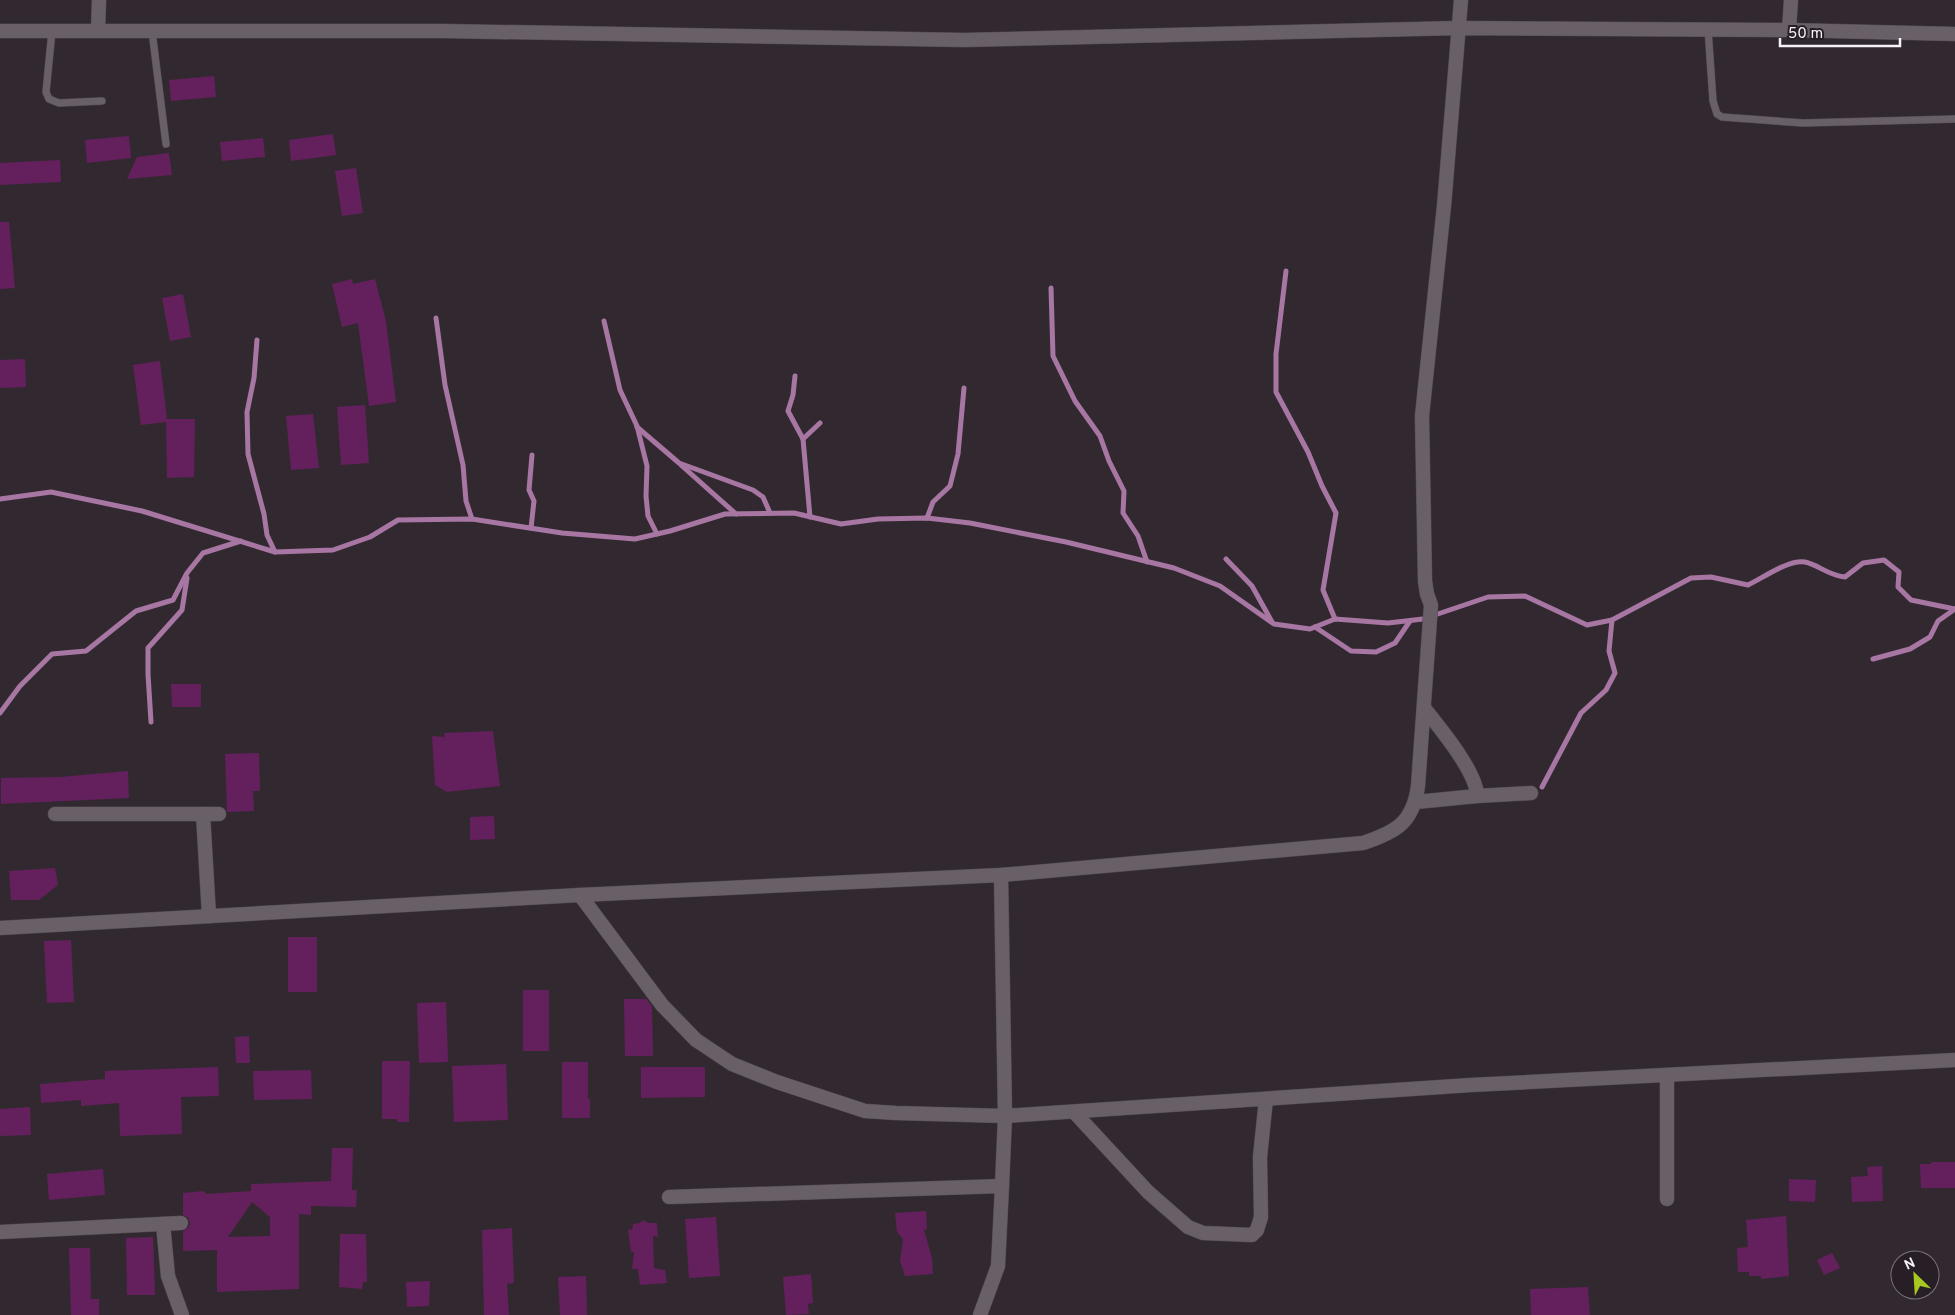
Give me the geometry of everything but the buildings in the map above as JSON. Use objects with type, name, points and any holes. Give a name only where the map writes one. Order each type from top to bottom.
[{"type":"street","points":[[98,30],[99,0]]},
{"type":"street","points":[[0,928],[580,895],[1001,875],[1363,843],[1388,834],[1409,817],[1416,802],[1431,625],[1431,605],[1425,581],[1422,416],[1444,206],[1461,0]]},
{"type":"street","points":[[1789,30],[1791,0]]},
{"type":"street","points":[[0,31],[434,31],[964,40],[1458,28],[1708,29],[1955,34]]},
{"type":"street","points":[[1424,708],[1458,753],[1477,786],[1478,796]]},
{"type":"street","points":[[1416,802],[1530,793]]},
{"type":"street","points":[[55,814],[220,814]]},
{"type":"street","points":[[203,814],[209,916]]},
{"type":"street","points":[[980,1315],[998,1266],[1002,1186],[1005,1116],[1001,875]]},
{"type":"street","points":[[580,895],[662,1005],[696,1040],[732,1064],[777,1082],[865,1111],[1005,1116],[1470,1085],[1955,1060]]},
{"type":"street","points":[[1667,1075],[1667,1200]]},
{"type":"street","points":[[1074,1112],[1148,1192],[1188,1227],[1203,1233],[1252,1235],[1257,1230],[1261,1217],[1260,1157],[1266,1099]]},
{"type":"street","points":[[669,1197],[1002,1186]]},
{"type":"street","points":[[0,1232],[181,1223]]},
{"type":"street","points":[[163,1224],[168,1276],[175,1300],[182,1315]]},
{"type":"lane","points":[[1708,29],[1713,101],[1717,114],[1722,117],[1803,123],[1955,119]]},
{"type":"lane","points":[[152,30],[166,144]]},
{"type":"lane","points":[[52,31],[46,92],[49,99],[59,103],[102,101]]},
{"type":"waterway","points":[[1286,271],[1276,354],[1276,392],[1308,452],[1336,513],[1323,590],[1335,619]]},
{"type":"waterway","points":[[1051,288],[1053,356],[1075,401],[1100,436],[1109,461],[1124,491],[1123,513],[1138,536],[1147,562]]},
{"type":"waterway","points":[[436,318],[445,385],[463,465],[466,501],[472,519]]},
{"type":"waterway","points":[[604,321],[620,390],[637,426],[647,466],[646,496],[648,516],[657,534]]},
{"type":"waterway","points":[[257,340],[254,378],[247,412],[248,454],[264,514],[267,535],[275,552]]},
{"type":"waterway","points":[[795,376],[793,395],[788,411],[803,439]]},
{"type":"waterway","points":[[927,518],[933,502],[950,486],[958,454],[964,388]]},
{"type":"waterway","points":[[810,517],[803,439],[820,423]]},
{"type":"waterway","points":[[637,427],[679,463],[753,490],[763,497],[770,513]]},
{"type":"waterway","points":[[531,528],[534,501],[529,490],[532,455]]},
{"type":"waterway","points":[[681,465],[736,514]]},
{"type":"waterway","points":[[0,499],[51,492],[142,511],[275,552],[333,550],[370,537],[398,520],[472,519],[562,533],[635,539],[670,531],[725,514],[794,513],[841,524],[878,519],[927,518],[970,523],[1066,542],[1174,568],[1220,586],[1274,624],[1310,629],[1335,619],[1388,623],[1423,619],[1488,597],[1525,596],[1587,625],[1612,620],[1691,578],[1711,577],[1748,585],[1784,566],[1799,562],[1810,563],[1833,574],[1845,577],[1863,563],[1884,560],[1899,572],[1898,587],[1911,600],[1955,609]]},
{"type":"waterway","points":[[0,713],[20,686],[52,654],[86,651],[136,611],[173,600],[187,573],[203,553],[241,541]]},
{"type":"waterway","points":[[1226,559],[1252,586],[1272,622]]},
{"type":"waterway","points":[[151,722],[148,648],[182,610],[187,578]]},
{"type":"waterway","points":[[1873,659],[1910,649],[1930,637],[1938,621],[1955,609]]},
{"type":"waterway","points":[[1542,787],[1581,713],[1606,690],[1615,673],[1609,651],[1612,620]]},
{"type":"waterway","points":[[1315,627],[1351,651],[1376,652],[1395,643],[1410,621]]}]
